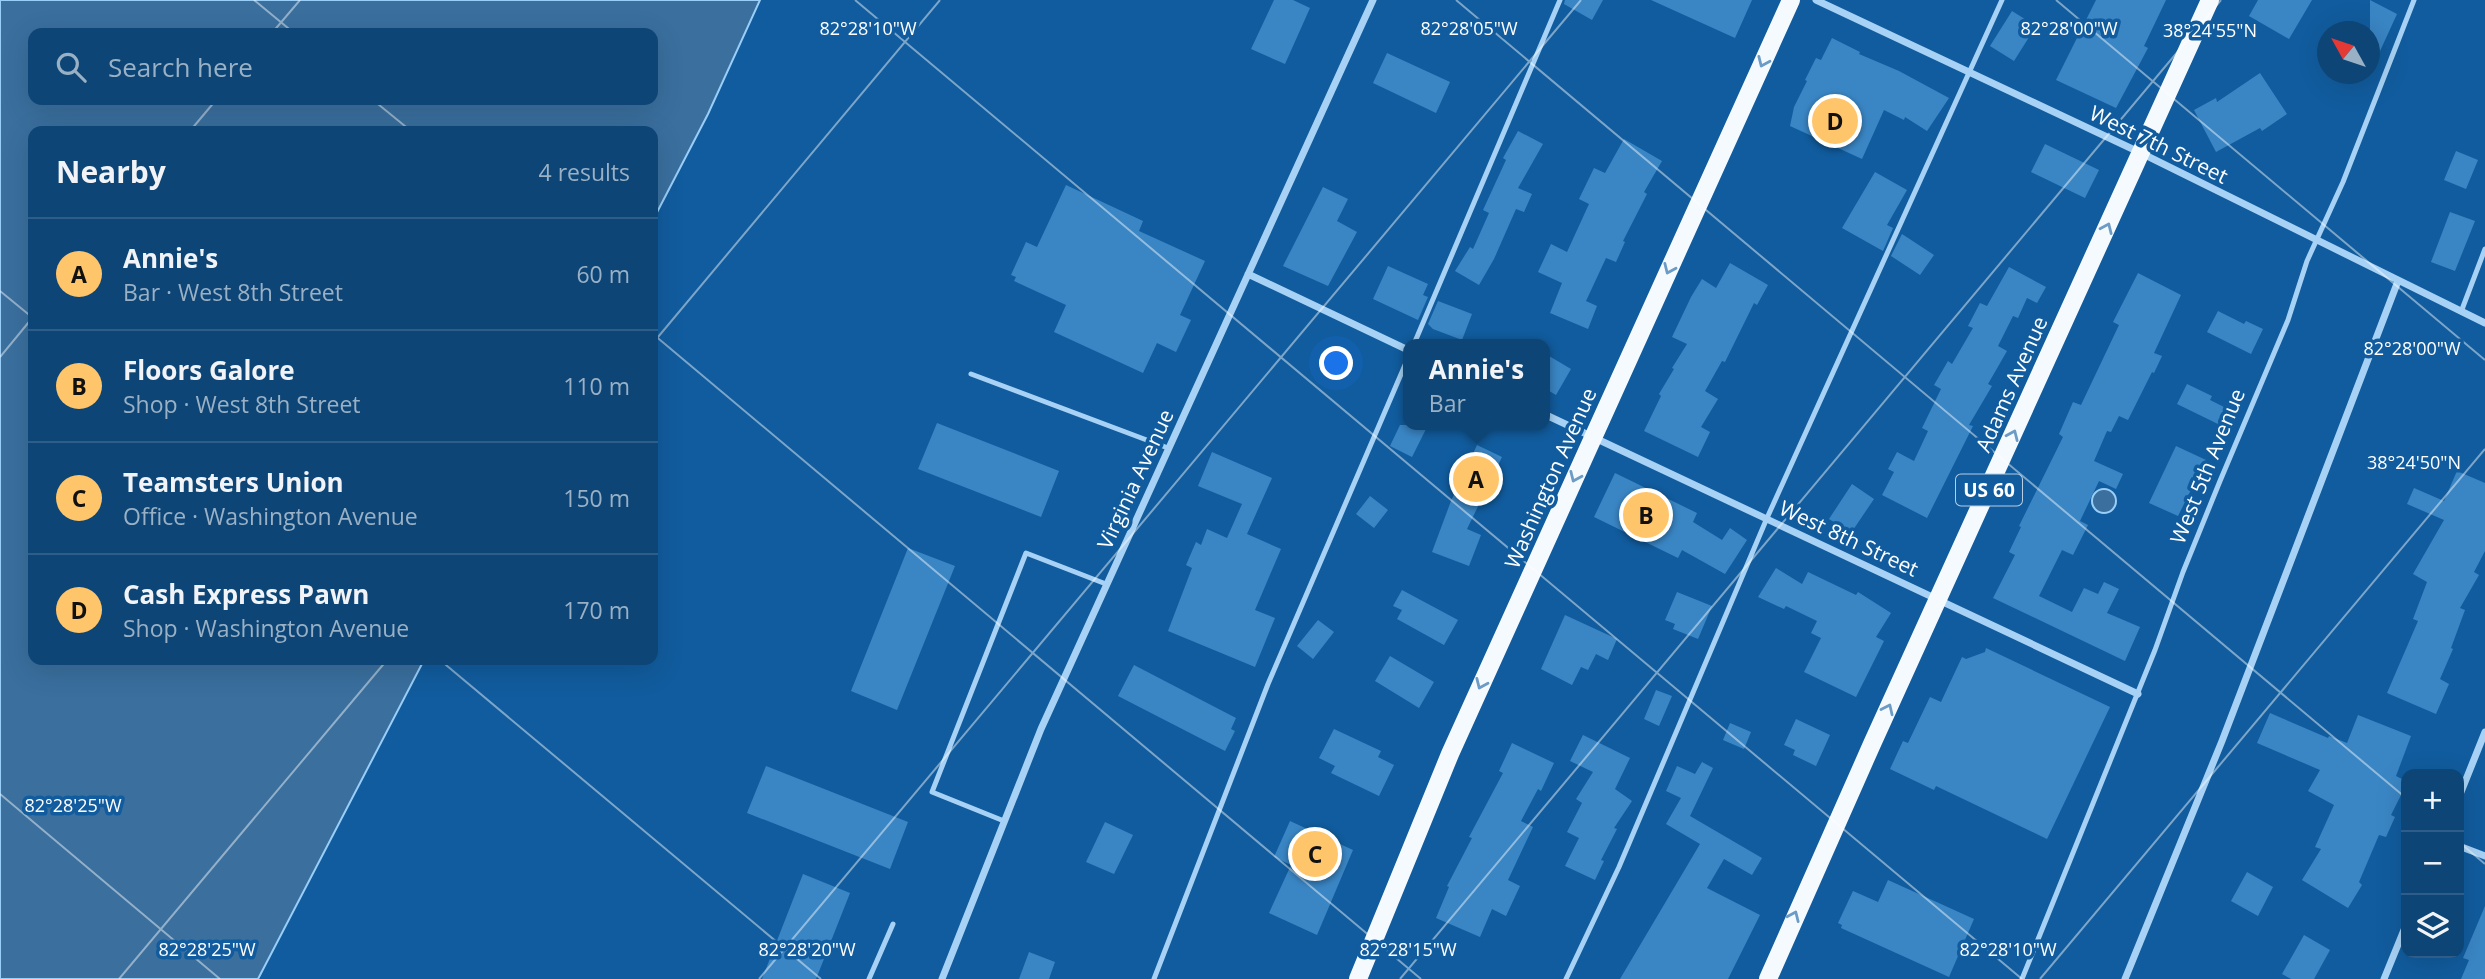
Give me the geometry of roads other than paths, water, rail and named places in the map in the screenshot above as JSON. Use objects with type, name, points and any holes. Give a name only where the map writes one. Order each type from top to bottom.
[{"type":"main road","name":"Washington Avenue","points":[[1358,979],[1444,766],[1791,0]]},
{"type":"main road","name":"Adams Avenue","points":[[1768,979],[2210,0]]},
{"type":"street","name":"Virginia Avenue","points":[[942,979],[1041,729],[1373,0]]},
{"type":"street","name":"West 7th Street","points":[[1816,0],[2141,153],[2485,323]]},
{"type":"street","points":[[1248,274],[1403,347]]},
{"type":"street","points":[[2125,979],[2217,754],[2398,281]]},
{"type":"street","name":"West 8th Street","points":[[1550,417],[2138,694]]},
{"type":"street","points":[[2464,784],[2485,732]]},
{"type":"street","points":[[2464,848],[2485,856]]},
{"type":"street","points":[[2384,979],[2401,937]]},
{"type":"lane","points":[[1416,339],[1560,0]]},
{"type":"lane","points":[[1566,979],[1619,867],[1767,518],[2002,0]]},
{"type":"lane","name":"West 5th Avenue","points":[[2022,979],[2138,694],[2199,533],[2288,320],[2307,261],[2343,181],[2414,0]]},
{"type":"lane","points":[[2460,312],[2485,249]]},
{"type":"lane","points":[[1154,979],[1268,684],[1403,370]]},
{"type":"lane","points":[[971,374],[1168,448]]},
{"type":"lane","points":[[1004,821],[932,792],[1026,553],[1106,584]]},
{"type":"lane","points":[[869,979],[893,924]]},
{"type":"water","points":[[0,0],[760,0],[708,114],[658,210],[658,126],[28,126],[28,665],[421,665],[258,979],[0,979]]},
{"type":"water","points":[[2104,489],[2115,496],[2116,501],[2109,512],[2104,513],[2093,506],[2092,501],[2099,490]]},
{"type":"place","name":"Cash Express Pawn","points":[[1835,121]]},
{"type":"place","name":"Annie's","points":[[1476,479]]},
{"type":"place","name":"Floors Galore","points":[[1646,515]]},
{"type":"place","name":"Teamsters Union","points":[[1315,854]]}]
